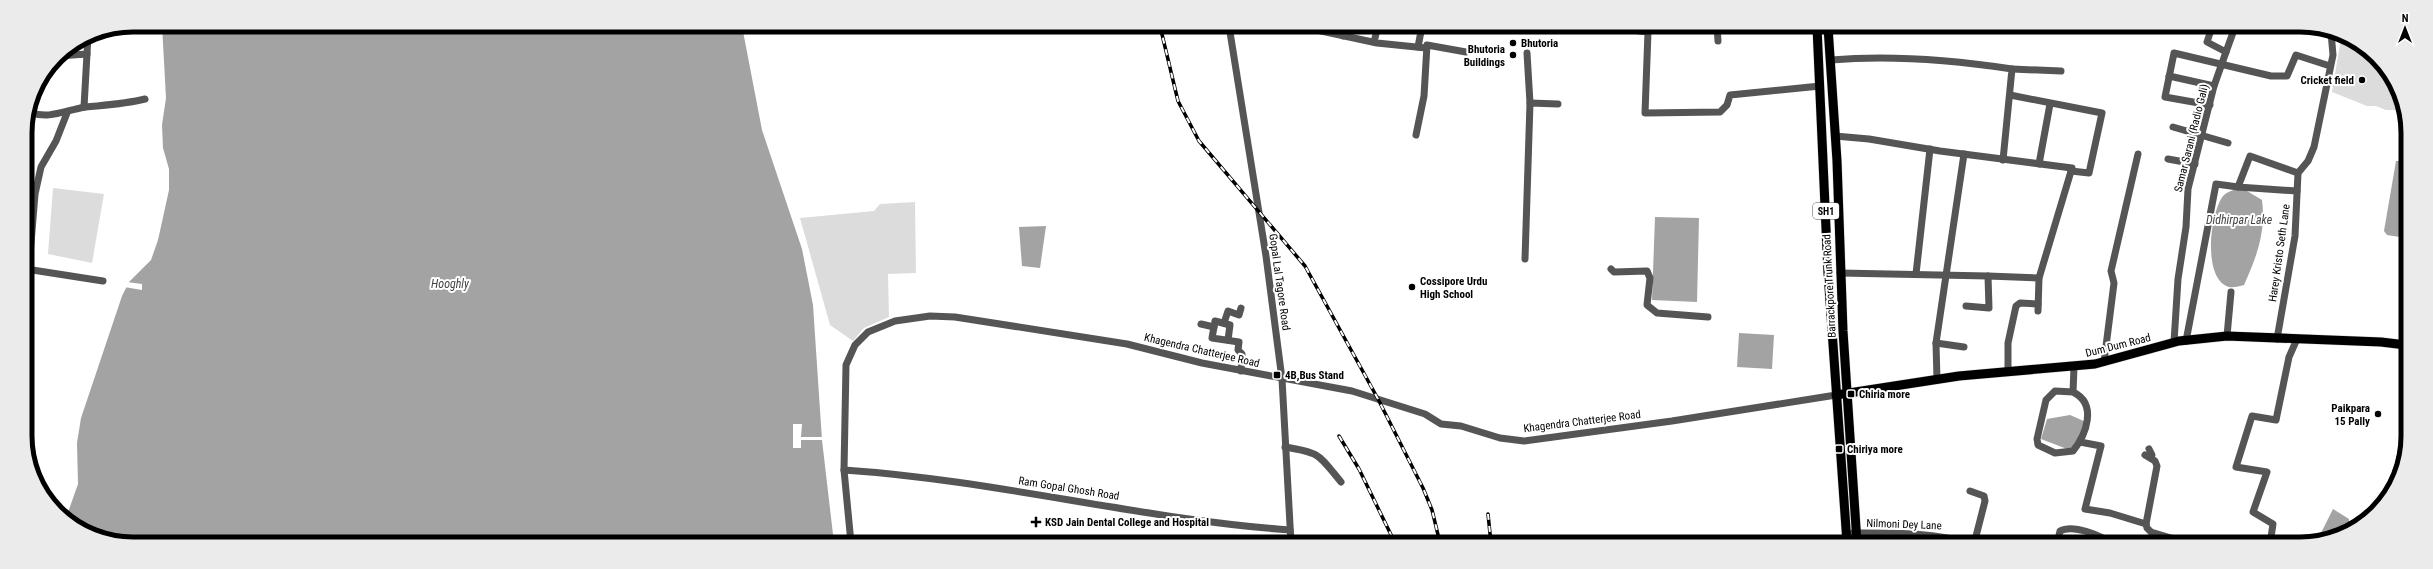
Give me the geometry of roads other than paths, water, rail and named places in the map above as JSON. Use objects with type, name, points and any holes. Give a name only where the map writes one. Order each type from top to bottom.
[{"type":"main road","name":"Barrackpore Trunk Road","points":[[1817,32],[1836,395],[1847,537]]},
{"type":"main road","name":"Barrackpore Trunk Road","points":[[1828,32],[1837,168],[1840,273],[1858,537]]},
{"type":"main road","points":[[1824,168],[1837,168]]},
{"type":"main road","name":"Dum Dum Road","points":[[1836,395],[1937,380],[2008,372],[2074,367],[2104,362],[2174,342],[2227,336],[2401,345]]},
{"type":"street","name":"Gopal Lal Tagore Road","points":[[1230,32],[1266,256],[1282,379],[1291,537]]},
{"type":"street","points":[[1325,32],[1374,42],[1426,48]]},
{"type":"street","points":[[1343,36],[1344,32]]},
{"type":"street","points":[[1374,42],[1376,32]]},
{"type":"street","points":[[1418,47],[1421,32]]},
{"type":"street","points":[[1648,32],[1645,113],[1720,112],[1728,105],[1730,95],[1820,86]]},
{"type":"street","points":[[1717,32],[1718,42]]},
{"type":"street","points":[[2210,32],[2207,42],[2226,52]]},
{"type":"street","name":"Samar Sarani (Radio Gali)","points":[[2174,342],[2178,279],[2186,227],[2188,189],[2214,86],[2233,32]]},
{"type":"street","points":[[2238,187],[2250,156],[2298,173],[2308,161],[2314,147],[2333,55],[2331,37]]},
{"type":"street","points":[[84,107],[88,42]]},
{"type":"street","points":[[1416,135],[1424,96],[1426,48],[1430,44],[1466,52]]},
{"type":"street","points":[[1525,259],[1530,103],[1527,53]]},
{"type":"street","points":[[68,55],[87,54]]},
{"type":"street","points":[[2210,105],[2165,97],[2174,54],[2271,76],[2287,76],[2296,55],[2330,66]]},
{"type":"street","points":[[1831,60],[1865,57],[1987,65],[2012,69],[2061,71]]},
{"type":"street","points":[[2003,160],[2012,69]]},
{"type":"street","points":[[2170,76],[2214,86]]},
{"type":"street","points":[[2010,95],[2103,114],[2089,173],[2071,171]]},
{"type":"street","points":[[34,114],[39,115],[67,113],[84,107],[118,105],[145,99]]},
{"type":"street","points":[[1530,103],[1558,104]]},
{"type":"street","points":[[2039,164],[2050,104]]},
{"type":"street","points":[[32,222],[35,194],[41,167],[56,141],[67,113]]},
{"type":"street","points":[[2173,127],[2228,143]]},
{"type":"street","points":[[1835,136],[1869,139],[2003,160],[2072,168],[2039,278],[2038,308],[2020,303],[2016,306],[2008,344],[2008,372]]},
{"type":"street","points":[[1916,274],[1930,149]]},
{"type":"street","points":[[1937,380],[1936,343],[1964,154]]},
{"type":"street","points":[[2104,362],[2114,283],[2111,271],[2138,154]]},
{"type":"street","points":[[2168,159],[2195,164]]},
{"type":"street","name":"Harey Kristo Seth Lane","points":[[2277,339],[2295,236],[2298,173]]},
{"type":"street","points":[[2186,341],[2216,184],[2297,191]]},
{"type":"street","points":[[32,269],[103,281]]},
{"type":"street","points":[[1611,269],[1614,272],[1647,271],[1650,278],[1647,305],[1651,310],[1657,313],[1708,317]]},
{"type":"street","points":[[1840,273],[2039,278]]},
{"type":"street","points":[[1966,306],[1989,308],[1988,276]]},
{"type":"street","points":[[2227,336],[2231,292]]},
{"type":"street","points":[[1224,323],[1228,311],[1239,315],[1241,308]]},
{"type":"street","name":"Khagendra Chatterjee Road","points":[[850,537],[844,470],[846,365],[855,345],[868,332],[895,321],[930,316],[955,316],[1127,344],[1282,379],[1352,391],[1425,414],[1441,424],[1463,426],[1500,438],[1524,441],[1547,439],[1836,395]]},
{"type":"street","points":[[1228,340],[1230,325],[1215,321],[1212,338],[1239,342],[1238,350],[1242,354],[1241,370]]},
{"type":"street","points":[[1201,324],[1214,327]]},
{"type":"street","points":[[2271,537],[2273,524],[2253,512],[2267,472],[2236,466],[2252,416],[2276,420],[2289,357],[2297,339]]},
{"type":"street","points":[[1936,343],[1964,347]]},
{"type":"street","points":[[2073,392],[2074,367]]},
{"type":"street","points":[[2055,391],[2073,392],[2082,398],[2089,411],[2080,442],[2073,451],[2066,453],[2055,453],[2038,445],[2037,442],[2046,400],[2055,391]]},
{"type":"street","points":[[2080,442],[2101,446],[2085,509],[2110,513],[2146,524]]},
{"type":"street","points":[[1285,446],[1312,451],[1321,457],[1341,482]]},
{"type":"street","points":[[2148,454],[2157,466],[2146,524],[2147,528],[2151,532],[2168,537]]},
{"type":"street","name":"Ram Gopal Ghosh Road","points":[[844,470],[889,473],[958,482],[1233,524],[1290,530]]},
{"type":"street","points":[[1970,491],[1984,496],[1985,501],[1975,537]]},
{"type":"street","points":[[2058,537],[2060,531],[2065,528],[2100,534],[2104,537]]},
{"type":"street","name":"Nilmoni Dey Lane","points":[[1847,533],[1924,534],[1949,537]]},
{"type":"water","name":"Hooghly","points":[[162,32],[743,32],[762,130],[802,249],[813,305],[822,440],[833,537],[126,537],[101,532],[82,523],[68,512],[78,484],[77,443],[81,418],[122,296],[129,282],[151,260],[158,240],[169,190],[169,169],[163,148],[162,125],[166,98]]},
{"type":"water","points":[[2396,161],[2401,161],[2401,237],[2387,235],[2384,231]]},
{"type":"water","name":"Didhirpar Lake","points":[[2237,189],[2247,191],[2262,200],[2263,223],[2253,264],[2244,285],[2229,287],[2220,281],[2215,272],[2211,245],[2212,230],[2218,204],[2223,196],[2230,191]]},
{"type":"water","points":[[1655,217],[1699,218],[1697,302],[1652,300]]},
{"type":"water","points":[[1046,226],[1040,268],[1022,266],[1019,227]]},
{"type":"water","points":[[1739,333],[1774,335],[1772,369],[1737,367]]},
{"type":"water","points":[[2070,415],[2086,422],[2075,448],[2067,449],[2041,439],[2047,419]]},
{"type":"water","points":[[2333,509],[2349,519],[2349,524],[2339,529],[2320,535]]},
{"type":"railway","points":[[1161,32],[1178,101],[1199,141],[1305,266],[1378,399],[1423,488],[1432,510],[1439,537]]},
{"type":"railway","points":[[1339,436],[1359,469],[1392,537]]},
{"type":"railway","points":[[1488,514],[1490,537]]},
{"type":"place","name":"Bhutoria","points":[[1513,43]]},
{"type":"place","name":"Bhutoria Buildings","points":[[1513,55]]},
{"type":"place","name":"Cricket field","points":[[2362,80]]},
{"type":"place","name":"Cossipore Urdu High School","points":[[1412,287]]},
{"type":"place","name":"4B,Bus Stand","points":[[1277,375]]},
{"type":"place","name":"Chiria more","points":[[1851,394]]},
{"type":"place","name":"Paikpara 15 Pally","points":[[2378,414]]},
{"type":"place","name":"Chiriya more","points":[[1839,449]]},
{"type":"place","name":"KSD Jain Dental College and Hospital","points":[[1036,522]]}]
